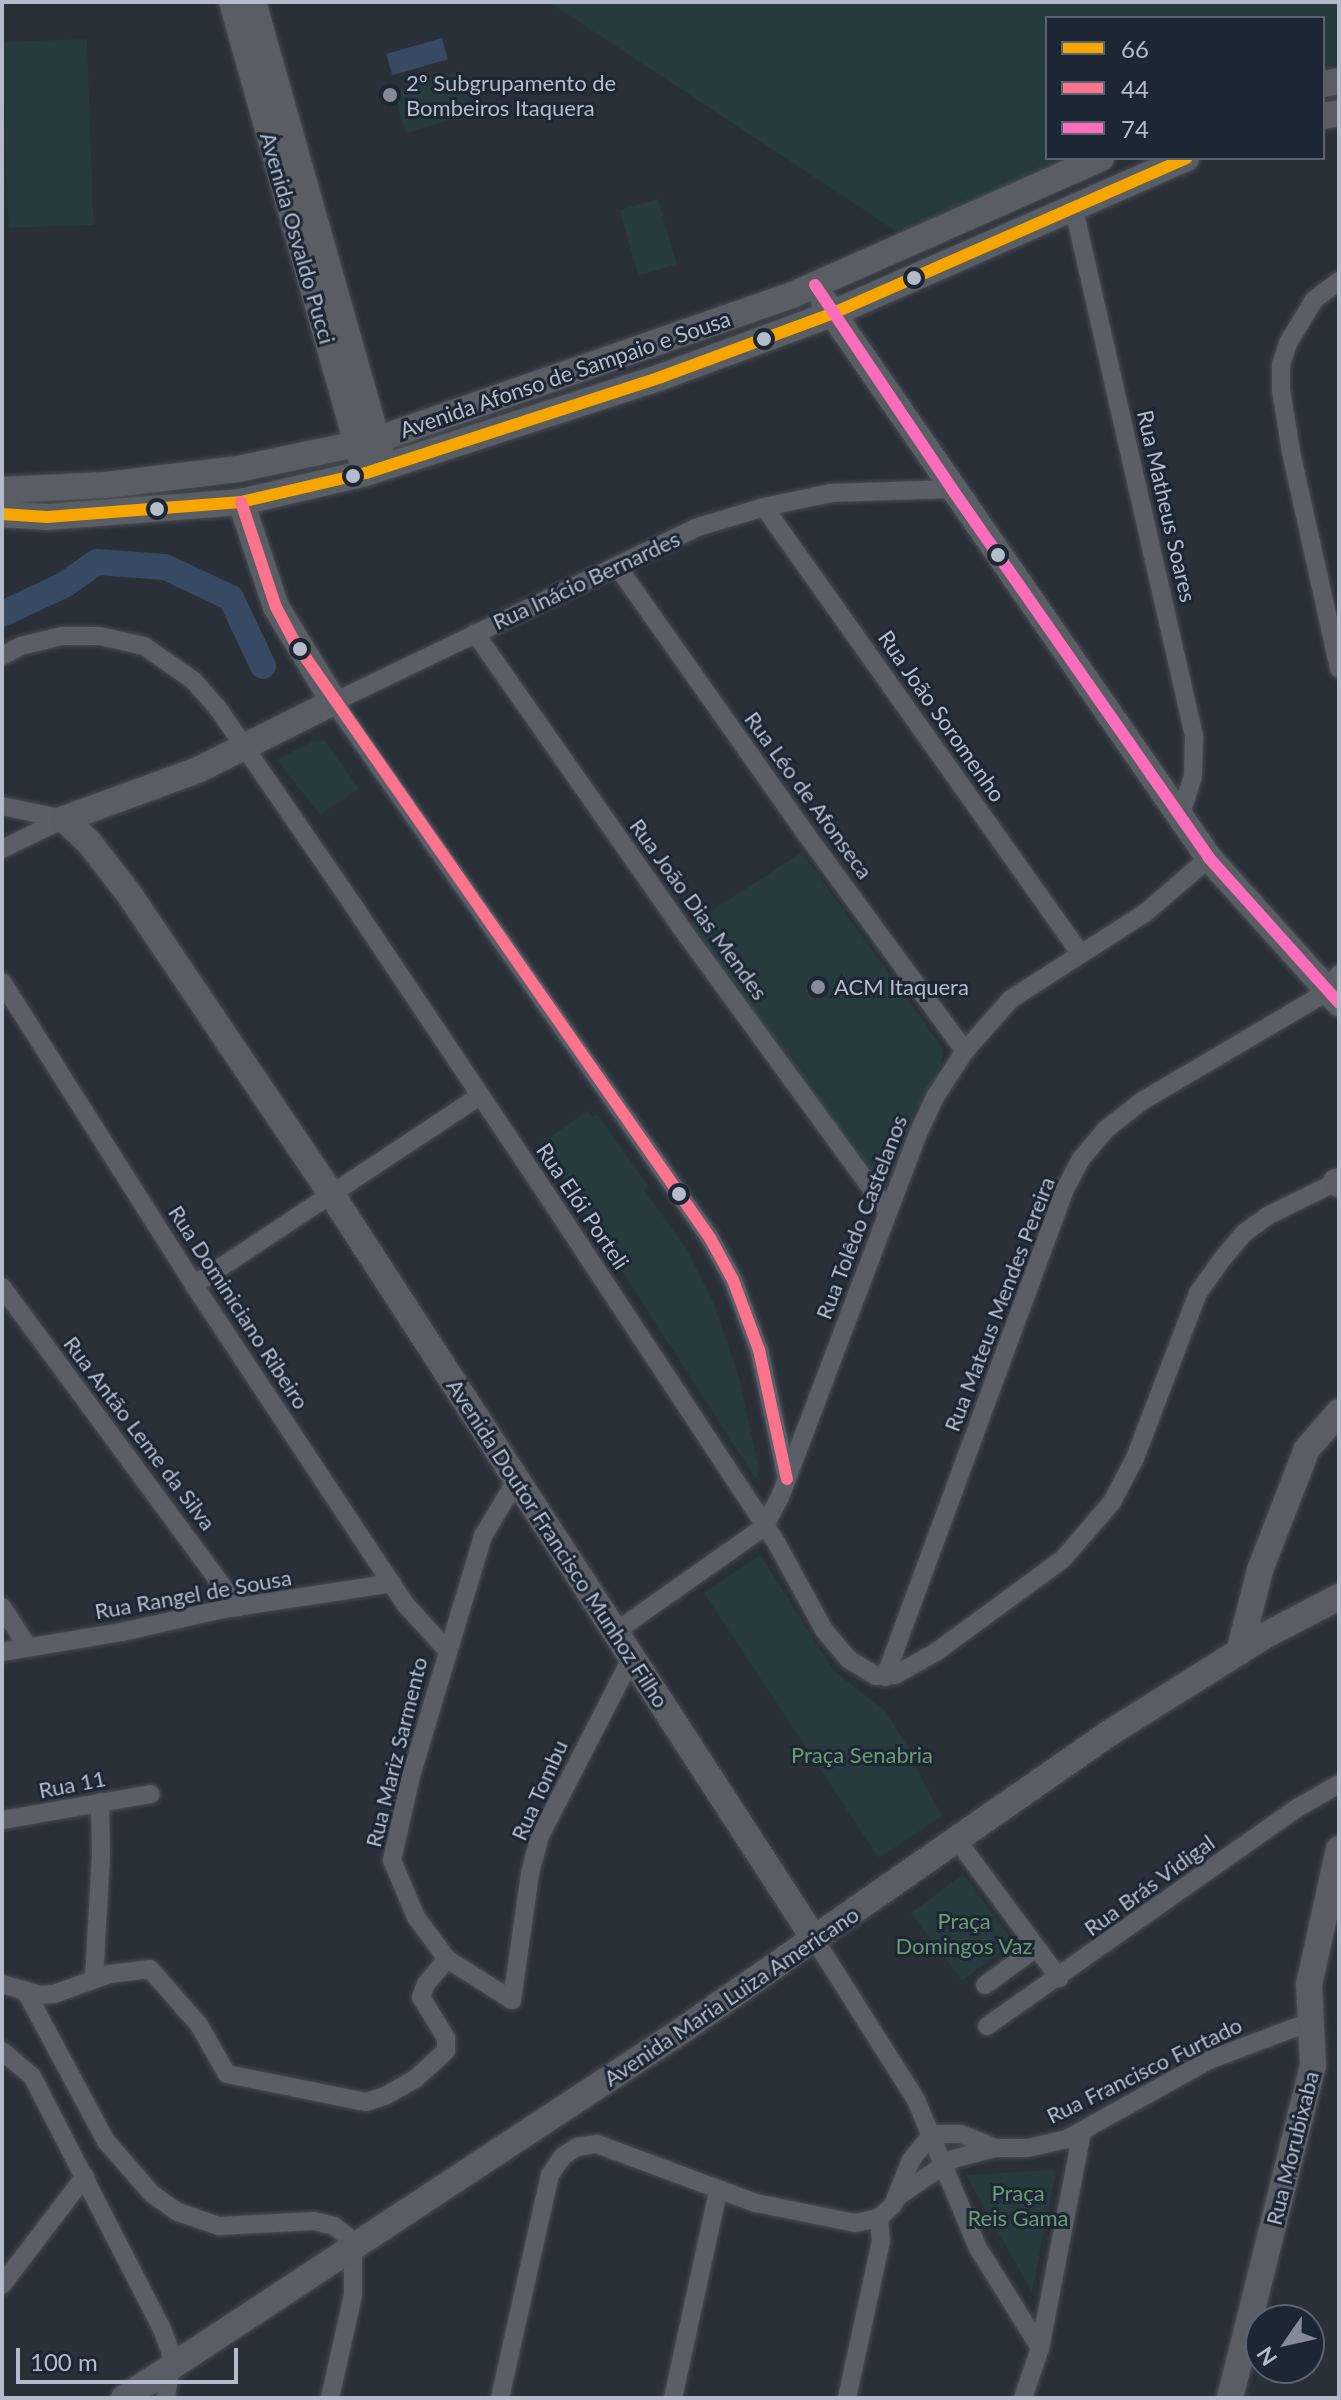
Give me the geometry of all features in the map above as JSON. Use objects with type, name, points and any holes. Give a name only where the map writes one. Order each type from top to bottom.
[{"type":"main road","name":"Avenida Osvaldo Pucci","points":[[232,2],[375,470]]},
{"type":"main road","name":"Avenida Osvaldo Pucci","points":[[253,2],[366,442]]},
{"type":"main road","name":"Avenida Afonso de Sampaio e Sousa","points":[[2,490],[47,489],[238,469],[366,442],[815,285],[1096,160]]},
{"type":"main road","name":"Avenida Afonso de Sampaio e Sousa","points":[[2,514],[47,517],[241,502],[375,470],[661,377],[831,314],[1181,160]]},
{"type":"main road","points":[[815,285],[831,314],[1209,858],[1335,990]]},
{"type":"main road","points":[[47,489],[47,517]]},
{"type":"main road","points":[[241,502],[276,607],[334,702]]},
{"type":"main road","name":"Rua Inácio Bernardes","points":[[64,819],[244,750],[334,702]]},
{"type":"main road","name":"Avenida Doutor Francisco Munhoz Filho","points":[[64,819],[88,841],[129,894],[332,1195],[815,1940]]},
{"type":"main road","points":[[1239,1652],[1260,1570],[1307,1449],[1339,1412]]},
{"type":"main road","name":"Avenida Maria Luiza Americano","points":[[124,2398],[815,1940],[1111,1732],[1264,1636],[1339,1597]]},
{"type":"main road","points":[[1250,1609],[1254,1623],[1264,1636]]},
{"type":"main road","name":"Rua Morubixaba","points":[[1230,2398],[1313,2066],[1311,1974],[1337,1861]]},
{"type":"street","name":"Rua Matheus Soares","points":[[1073,205],[1194,736],[1193,776],[1180,817]]},
{"type":"street","points":[[1339,281],[1314,300],[1294,331],[1281,364],[1281,390],[1291,452],[1339,669]]},
{"type":"street","name":"Rua Inácio Bernardes","points":[[334,702],[695,528],[764,507],[831,493],[952,489]]},
{"type":"street","name":"Rua João Soromenho","points":[[764,507],[1080,953]]},
{"type":"street","name":"Rua Léo de Afonseca","points":[[617,566],[806,834],[965,1051]]},
{"type":"street","name":"Rua João Dias Mendes","points":[[475,633],[671,913],[887,1210]]},
{"type":"street","name":"Rua Elói Porteli","points":[[2,656],[21,646],[62,636],[100,636],[144,646],[194,681],[217,707],[480,1096],[764,1527],[834,1645],[863,1670],[885,1677]]},
{"type":"street","points":[[334,702],[708,1234],[733,1280],[759,1350],[787,1479]]},
{"type":"street","points":[[2,806],[64,819]]},
{"type":"street","points":[[2,849],[64,819]]},
{"type":"street","name":"Rua Tolêdo Castelanos","points":[[615,1632],[764,1527],[787,1479],[887,1210],[935,1097],[965,1051],[1011,999],[1145,913],[1209,858]]},
{"type":"street","name":"Rua Dominiciano Ribeiro","points":[[2,982],[194,1285],[392,1583],[415,1617],[447,1650]]},
{"type":"street","name":"Rua Mateus Mendes Pereira","points":[[885,1677],[1065,1189],[1081,1159],[1105,1130],[1142,1101],[1335,990]]},
{"type":"street","points":[[194,1285],[480,1096]]},
{"type":"street","points":[[885,1677],[895,1675],[936,1652],[1063,1559],[1079,1542],[1112,1502],[1129,1469],[1198,1293],[1223,1258],[1244,1233],[1267,1216],[1338,1183]]},
{"type":"street","name":"Rua Antão Leme da Silva","points":[[2,1287],[238,1607]]},
{"type":"street","name":"Rua Mariz Sarmento","points":[[512,2000],[447,1959],[407,1900],[392,1860],[408,1789],[447,1650],[483,1536],[517,1479]]},
{"type":"street","name":"Rua Rangel de Sousa","points":[[2,1652],[114,1634],[238,1607],[392,1583]]},
{"type":"street","points":[[2,1607],[28,1647]]},
{"type":"street","name":"Rua Tombu","points":[[512,2000],[530,1873],[540,1836],[632,1657]]},
{"type":"street","name":"Rua Brás Vidigal","points":[[987,2026],[1299,1807],[1339,1784]]},
{"type":"street","name":"Rua 11","points":[[2,1820],[151,1794]]},
{"type":"street","points":[[94,1979],[101,1854],[100,1802]]},
{"type":"street","points":[[957,1840],[1059,1978]]},
{"type":"street","name":"Avenida Doutor Francisco Munhoz Filho","points":[[815,1940],[894,2063],[932,2134],[940,2165],[978,2248],[1040,2348]]},
{"type":"street","points":[[985,1985],[1036,1948]]},
{"type":"street","points":[[2,1984],[26,1992],[54,1994],[124,1970],[150,1969],[199,2025],[227,2074],[366,2102],[415,2079],[446,2051],[446,2038],[424,2007],[421,1997],[426,1984],[447,1959]]},
{"type":"street","points":[[26,1992],[106,2141],[152,2194],[178,2212],[219,2226],[289,2220],[330,2224],[347,2236],[353,2248],[353,2295],[330,2398]]},
{"type":"street","name":"Rua Francisco Furtado","points":[[879,2218],[897,2197],[940,2165],[995,2148],[1044,2145],[1082,2131],[1209,2060],[1312,2021]]},
{"type":"street","points":[[2,2051],[32,2076],[162,2329],[172,2357],[166,2398]]},
{"type":"street","points":[[1023,2398],[1040,2348],[1082,2131]]},
{"type":"street","name":"Rua Francisco Furtado","points":[[897,2197],[911,2160],[932,2134],[961,2134],[995,2148]]},
{"type":"street","points":[[500,2398],[550,2175],[563,2156],[577,2147],[597,2144],[718,2191],[769,2206],[855,2223],[879,2218],[881,2241],[847,2398]]},
{"type":"street","points":[[2,2285],[85,2176]]},
{"type":"street","points":[[673,2398],[718,2191]]},
{"type":"green space","points":[[549,2],[1339,2],[1339,63],[1325,66],[1325,16],[1045,16],[1045,160],[1071,160],[908,239]]},
{"type":"green space","points":[[87,39],[93,225],[9,228],[2,42]]},
{"type":"green space","points":[[460,71],[473,113],[406,134],[393,91]]},
{"type":"green space","points":[[658,199],[677,264],[638,275],[620,210]]},
{"type":"green space","points":[[325,740],[359,789],[320,815],[277,760],[311,742]]},
{"type":"green space","name":"ACM Itaquera","points":[[802,852],[944,1050],[938,1074],[915,1110],[890,1181],[873,1176],[691,924]]},
{"type":"green space","points":[[587,1111],[592,1117],[597,1114],[648,1186],[644,1190],[687,1250],[713,1301],[739,1378],[759,1469],[756,1479],[540,1144]]},
{"type":"green space","name":"Praça Senabria","points":[[760,1555],[834,1671],[884,1710],[913,1754],[910,1757],[942,1816],[879,1858],[704,1593]]},
{"type":"green space","name":"Praça Domingos Vaz","points":[[963,1874],[1014,1942],[962,1981],[911,1913]]},
{"type":"green space","name":"Praça Reis Gama","points":[[1056,2171],[1032,2292],[966,2175]]},
{"type":"water","points":[[442,38],[448,59],[392,75],[386,54]]},
{"type":"waterway","points":[[2,614],[64,585],[97,562],[165,567],[231,598],[263,666]]},
{"type":"transit line","name":"66","points":[[2,514],[47,517],[241,502],[366,473],[661,377],[831,314],[1181,160]]},
{"type":"transit line","name":"74","points":[[815,285],[952,489],[1209,858],[1339,1003]]},
{"type":"transit line","name":"44","points":[[241,502],[276,607],[294,641],[710,1238],[733,1280],[759,1350],[787,1479]]},
{"type":"place","name":"2º Subgrupamento de Bombeiros Itaquera","points":[[390,95]]},
{"type":"place","name":"ACM Itaquera","points":[[818,987]]}]
